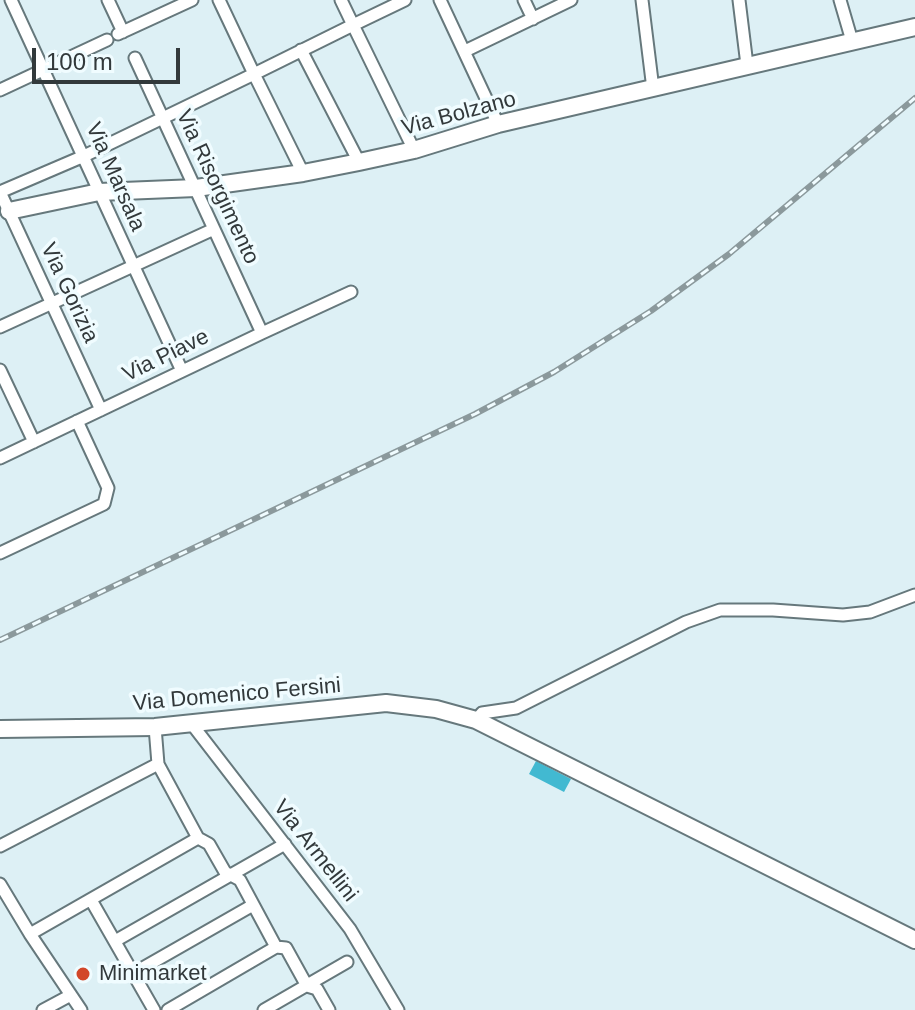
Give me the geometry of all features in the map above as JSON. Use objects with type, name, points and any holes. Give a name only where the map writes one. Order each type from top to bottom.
[{"type":"main road","name":"Via Bolzano","points":[[5,212],[99,192],[196,188],[359,162],[414,150],[498,124],[915,27]]},
{"type":"main road","name":"Via Domenico Fersini","points":[[0,729],[155,727],[386,703],[436,709],[476,720],[915,940]]},
{"type":"street","name":"Via Marsala","points":[[11,0],[182,371]]},
{"type":"street","points":[[108,0],[121,33],[192,0]]},
{"type":"street","points":[[219,0],[303,173]]},
{"type":"street","points":[[341,0],[414,150]]},
{"type":"street","points":[[0,192],[84,156],[405,0]]},
{"type":"street","points":[[440,0],[498,124]]},
{"type":"street","points":[[524,0],[533,19]]},
{"type":"street","points":[[465,51],[571,0]]},
{"type":"street","points":[[642,0],[653,89]]},
{"type":"street","points":[[739,0],[747,65]]},
{"type":"street","points":[[840,0],[852,41]]},
{"type":"street","points":[[0,90],[107,40]]},
{"type":"street","points":[[301,50],[359,162]]},
{"type":"street","name":"Via Risorgimento","points":[[135,58],[262,333]]},
{"type":"street","name":"Via Gorizia","points":[[0,192],[5,212],[101,410]]},
{"type":"street","points":[[0,327],[214,229]]},
{"type":"street","name":"Via Piave","points":[[0,458],[351,292]]},
{"type":"street","points":[[0,370],[4,387],[34,442]]},
{"type":"street","points":[[0,553],[104,504],[108,488],[77,421]]},
{"type":"street","points":[[476,720],[482,713],[516,708],[686,622],[720,610],[843,615],[870,612],[915,595]]},
{"type":"street","name":"Via Armellini","points":[[191,723],[350,929],[398,1010]]},
{"type":"street","points":[[155,727],[158,764],[198,838],[209,844],[225,872],[240,880],[276,947]]},
{"type":"street","points":[[0,846],[158,764]]},
{"type":"street","points":[[30,934],[198,838]]},
{"type":"street","points":[[115,941],[285,844]]},
{"type":"street","points":[[2,892],[81,1010]]},
{"type":"street","points":[[91,900],[154,1010]]},
{"type":"street","points":[[134,973],[253,905]]},
{"type":"street","points":[[173,1009],[276,947],[286,948],[307,986],[317,989],[329,1010]]},
{"type":"street","points":[[264,1010],[347,962]]},
{"type":"street","points":[[43,1010],[71,995]]},
{"type":"water","points":[[536,761],[571,779],[564,792],[529,774]]},
{"type":"railway","points":[[0,640],[475,414],[554,372],[651,311],[729,254],[915,98]]},
{"type":"place","name":"Minimarket","points":[[83,974]]}]
